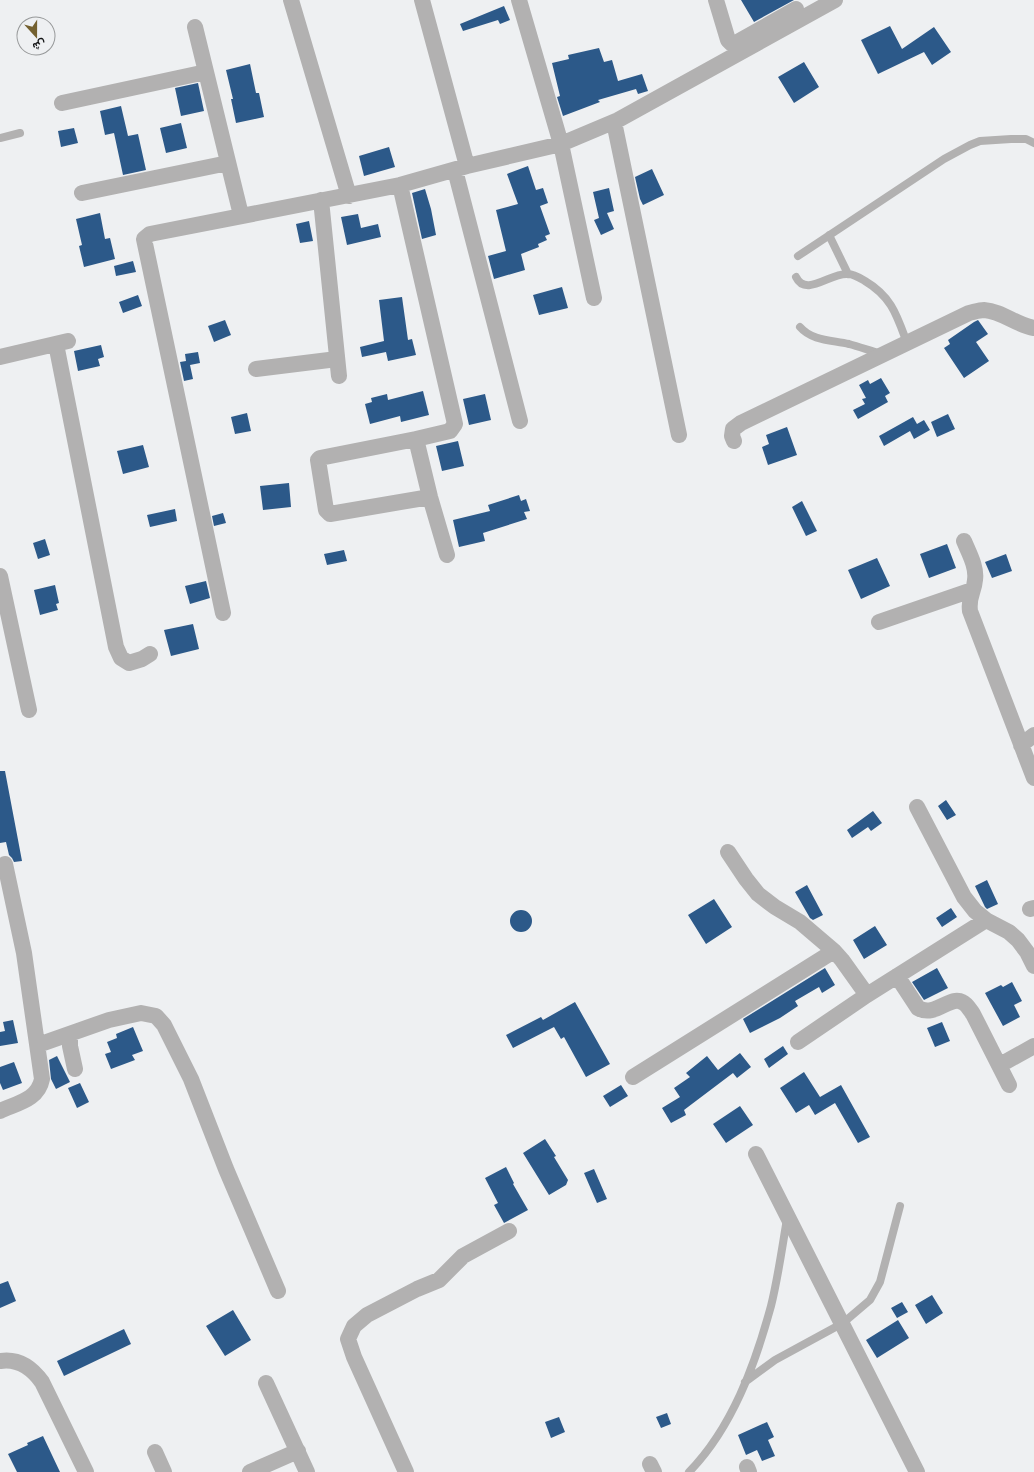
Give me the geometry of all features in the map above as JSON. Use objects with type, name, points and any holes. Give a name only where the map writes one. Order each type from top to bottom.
[{"type":"street","points":[[291,0],[348,196]]},
{"type":"street","points":[[422,0],[520,421]]},
{"type":"street","points":[[519,0],[562,144],[594,298]]},
{"type":"street","points":[[716,0],[728,40],[734,44],[812,0]]},
{"type":"street","points":[[223,613],[144,239],[150,234],[400,185],[461,168],[562,144],[614,122],[835,0]]},
{"type":"street","points":[[195,27],[241,215]]},
{"type":"street","points":[[62,103],[206,72]]},
{"type":"street","points":[[614,122],[679,435]]},
{"type":"street","points":[[82,193],[228,163]]},
{"type":"street","points":[[400,185],[455,424],[450,431],[320,458],[318,460],[326,510],[330,514],[430,497]]},
{"type":"street","points":[[321,200],[339,376]]},
{"type":"street","points":[[734,441],[732,436],[733,429],[742,423],[969,313],[982,310],[997,313],[1025,326],[1034,328]]},
{"type":"street","points":[[0,357],[62,343],[116,647],[121,658],[129,663],[142,660],[150,654]]},
{"type":"street","points":[[256,369],[337,359]]},
{"type":"street","points":[[416,439],[430,497],[447,555]]},
{"type":"street","points":[[964,541],[975,573],[974,585],[969,599],[970,611],[1034,778]]},
{"type":"street","points":[[0,576],[4,615],[29,710]]},
{"type":"street","points":[[879,622],[972,590]]},
{"type":"street","points":[[1021,745],[1034,735]]},
{"type":"street","points":[[917,807],[964,897],[974,911],[986,920],[1009,932],[1018,940],[1027,952],[1034,966]]},
{"type":"street","points":[[728,852],[758,894],[775,907],[800,922],[834,951],[867,995]]},
{"type":"street","points":[[0,1111],[33,1096],[40,1086],[42,1079],[24,953],[5,864]]},
{"type":"street","points":[[798,1042],[867,995],[986,920]]},
{"type":"street","points":[[633,1077],[834,951]]},
{"type":"street","points":[[897,976],[918,1008],[922,1011],[929,1012],[956,1000],[961,1001],[967,1006],[973,1014],[1009,1085]]},
{"type":"street","points":[[38,1045],[110,1020],[141,1013],[156,1016],[164,1025],[192,1079],[226,1170],[278,1290]]},
{"type":"street","points":[[70,1034],[70,1046],[75,1069]]},
{"type":"street","points":[[1000,1065],[1034,1046]]},
{"type":"street","points":[[756,1154],[843,1323],[917,1472]]},
{"type":"street","points":[[406,1472],[354,1357],[348,1338],[354,1326],[368,1315],[417,1289],[439,1280],[463,1256],[509,1231]]},
{"type":"street","points":[[0,1361],[14,1361],[26,1365],[35,1372],[42,1382],[86,1472]]},
{"type":"street","points":[[266,1383],[307,1472]]},
{"type":"street","points":[[250,1472],[298,1451]]},
{"type":"street","points":[[155,1452],[164,1472]]},
{"type":"lane","points":[[0,138],[20,133]]},
{"type":"lane","points":[[798,256],[944,160],[970,145],[980,141],[1011,139],[1026,139],[1034,143]]},
{"type":"lane","points":[[829,235],[848,274]]},
{"type":"lane","points":[[796,276],[799,282],[804,286],[848,274],[856,276],[868,283],[889,302],[907,343]]},
{"type":"lane","points":[[800,327],[805,333],[814,337],[848,344],[883,354]]},
{"type":"lane","points":[[745,1382],[775,1360],[843,1323],[870,1300],[880,1282],[900,1206]]},
{"type":"lane","points":[[689,1472],[715,1440],[737,1402],[759,1346],[771,1305],[788,1216]]},
{"type":"building","points":[[741,0],[794,0],[754,22]]},
{"type":"building","points":[[504,6],[510,20],[500,24],[498,20],[463,31],[460,24]]},
{"type":"building","points":[[890,26],[902,49],[934,27],[951,52],[932,65],[924,52],[878,74],[861,40]]},
{"type":"building","points":[[599,48],[604,62],[612,60],[618,81],[642,74],[648,91],[638,94],[636,89],[598,100],[600,102],[563,116],[557,97],[560,96],[552,63],[569,59],[568,55]]},
{"type":"building","points":[[804,62],[819,87],[794,103],[778,77]]},
{"type":"building","points":[[250,64],[256,93],[259,93],[264,117],[236,123],[231,99],[233,99],[226,70]]},
{"type":"building","points":[[198,83],[204,111],[181,116],[175,88]]},
{"type":"building","points":[[121,106],[128,136],[138,134],[146,170],[123,175],[114,133],[105,135],[100,111]]},
{"type":"building","points":[[181,123],[187,148],[166,153],[160,128]]},
{"type":"building","points":[[74,128],[78,143],[61,147],[58,131]]},
{"type":"building","points":[[389,147],[395,167],[364,176],[359,156]]},
{"type":"building","points":[[528,166],[536,190],[543,188],[548,203],[540,206],[550,234],[545,236],[547,240],[538,244],[539,247],[521,254],[525,270],[494,279],[488,256],[506,251],[496,210],[518,204],[507,174]]},
{"type":"building","points":[[652,169],[664,195],[643,205],[640,199],[635,177]]},
{"type":"building","points":[[609,188],[614,211],[607,213],[614,229],[601,235],[594,220],[599,218],[593,192]]},
{"type":"building","points":[[425,189],[436,235],[422,239],[412,193]]},
{"type":"building","points":[[100,213],[105,239],[110,238],[115,259],[84,267],[79,246],[82,245],[76,219]]},
{"type":"building","points":[[358,214],[361,228],[378,224],[381,237],[347,245],[341,217]]},
{"type":"building","points":[[309,221],[313,241],[300,243],[296,224]]},
{"type":"building","points":[[133,261],[136,272],[116,276],[114,266]]},
{"type":"building","points":[[562,287],[568,308],[539,315],[533,295]]},
{"type":"building","points":[[138,295],[142,306],[123,313],[119,302]]},
{"type":"building","points":[[402,297],[408,340],[412,339],[416,355],[388,361],[386,352],[362,357],[360,347],[384,341],[379,300]]},
{"type":"building","points":[[225,320],[231,335],[214,342],[208,326]]},
{"type":"building","points":[[978,320],[988,334],[976,342],[989,361],[964,378],[944,348],[950,344],[948,340]]},
{"type":"building","points":[[101,345],[104,357],[98,359],[100,366],[78,371],[74,351]]},
{"type":"building","points":[[198,352],[200,363],[190,365],[193,379],[184,381],[180,362],[186,361],[185,354]]},
{"type":"building","points":[[881,378],[890,393],[885,396],[888,402],[858,419],[853,410],[865,404],[862,399],[866,398],[859,385],[868,380],[870,384]]},
{"type":"building","points":[[423,391],[429,415],[401,422],[400,416],[370,424],[365,404],[372,402],[371,398],[387,394],[388,400]]},
{"type":"building","points":[[485,394],[491,420],[469,425],[463,399]]},
{"type":"building","points":[[247,413],[251,431],[235,434],[231,417]]},
{"type":"building","points":[[948,414],[955,429],[937,437],[931,422]]},
{"type":"building","points":[[913,417],[917,424],[924,420],[930,430],[914,439],[910,431],[884,446],[879,436]]},
{"type":"building","points":[[787,427],[797,455],[768,465],[762,447],[769,444],[766,435]]},
{"type":"building","points":[[458,441],[464,466],[442,471],[436,446]]},
{"type":"building","points":[[143,445],[149,467],[123,474],[117,451]]},
{"type":"building","points":[[289,483],[291,507],[263,510],[260,486]]},
{"type":"building","points":[[519,495],[521,501],[526,499],[530,511],[524,512],[527,519],[483,533],[485,541],[459,547],[453,520],[490,511],[488,505]]},
{"type":"building","points":[[802,501],[817,531],[806,536],[792,507]]},
{"type":"building","points":[[175,509],[177,521],[150,527],[147,515]]},
{"type":"building","points":[[223,513],[226,523],[214,526],[212,516]]},
{"type":"building","points":[[45,539],[50,555],[38,559],[33,543]]},
{"type":"building","points":[[947,544],[956,568],[929,578],[920,554]]},
{"type":"building","points":[[344,550],[347,561],[327,565],[324,554]]},
{"type":"building","points":[[1006,554],[1012,571],[992,578],[985,562]]},
{"type":"building","points":[[877,558],[890,586],[861,599],[848,570]]},
{"type":"building","points":[[206,581],[210,598],[190,604],[185,586]]},
{"type":"building","points":[[55,585],[59,603],[56,604],[58,610],[40,615],[34,590]]},
{"type":"building","points":[[193,624],[199,649],[171,656],[164,630]]},
{"type":"building","points":[[0,771],[5,771],[22,861],[14,862],[9,855],[6,842],[0,843]]},
{"type":"building","points":[[946,800],[956,815],[947,820],[938,806]]},
{"type":"building","points":[[873,811],[882,823],[871,831],[868,827],[852,838],[847,830]]},
{"type":"building","points":[[987,880],[998,904],[987,909],[975,886]]},
{"type":"building","points":[[807,885],[823,915],[813,920],[810,918],[795,892]]},
{"type":"building","points":[[714,899],[732,927],[706,944],[688,915]]},
{"type":"building","points":[[951,908],[957,917],[942,927],[936,918]]},
{"type":"building","points":[[521,910],[529,913],[532,921],[529,929],[521,932],[513,929],[510,921],[513,913]]},
{"type":"building","points":[[875,926],[887,945],[864,959],[853,940]]},
{"type":"building","points":[[825,968],[835,985],[822,993],[819,987],[795,1001],[798,1006],[780,1018],[750,1033],[743,1019]]},
{"type":"building","points":[[937,968],[948,988],[924,1000],[912,982]]},
{"type":"building","points":[[1012,982],[1022,1001],[1014,1005],[1020,1017],[1003,1026],[985,993],[1001,985],[1003,987]]},
{"type":"building","points":[[575,1002],[610,1064],[586,1077],[564,1037],[561,1039],[554,1027],[513,1048],[506,1035],[541,1017],[543,1020]]},
{"type":"building","points":[[13,1020],[18,1043],[0,1046],[0,1032],[5,1031],[3,1022]]},
{"type":"building","points":[[942,1022],[950,1041],[935,1047],[927,1028]]},
{"type":"building","points":[[133,1027],[143,1051],[132,1055],[135,1060],[111,1069],[105,1054],[111,1052],[107,1042],[117,1038],[116,1034]]},
{"type":"building","points":[[783,1046],[788,1054],[769,1068],[764,1059]]},
{"type":"building","points":[[740,1053],[751,1067],[737,1078],[733,1073],[684,1110],[686,1115],[671,1123],[662,1108],[680,1097],[674,1088],[690,1077],[686,1073],[707,1056],[718,1070]]},
{"type":"building","points":[[57,1056],[70,1082],[56,1089],[51,1079],[49,1060]]},
{"type":"building","points":[[14,1062],[22,1083],[3,1090],[0,1083],[0,1067]]},
{"type":"building","points":[[804,1072],[820,1097],[841,1085],[870,1137],[858,1143],[835,1103],[815,1115],[809,1105],[796,1113],[780,1088]]},
{"type":"building","points":[[80,1083],[89,1102],[77,1108],[68,1088]]},
{"type":"building","points":[[621,1085],[628,1096],[610,1107],[603,1096]]},
{"type":"building","points":[[740,1106],[753,1125],[726,1143],[713,1124]]},
{"type":"building","points":[[545,1139],[556,1156],[554,1157],[568,1180],[566,1185],[549,1195],[523,1153]]},
{"type":"building","points":[[506,1167],[514,1183],[513,1184],[528,1210],[504,1223],[494,1205],[498,1203],[485,1178]]},
{"type":"building","points":[[594,1169],[607,1199],[597,1203],[584,1173]]},
{"type":"building","points":[[8,1281],[16,1301],[0,1308],[0,1284]]},
{"type":"building","points":[[932,1295],[943,1313],[926,1324],[915,1305]]},
{"type":"building","points":[[902,1302],[908,1312],[897,1318],[891,1308]]},
{"type":"building","points":[[233,1310],[251,1340],[225,1356],[206,1326]]},
{"type":"building","points":[[898,1320],[909,1338],[877,1358],[866,1340]]},
{"type":"building","points":[[124,1329],[131,1344],[64,1376],[57,1361]]},
{"type":"building","points":[[667,1413],[671,1424],[661,1428],[656,1417]]},
{"type":"building","points":[[559,1417],[565,1432],[551,1438],[545,1422]]},
{"type":"building","points":[[767,1422],[774,1437],[768,1440],[775,1456],[762,1461],[757,1450],[746,1455],[738,1435]]},
{"type":"building","points":[[43,1436],[60,1472],[17,1472],[8,1454]]}]
